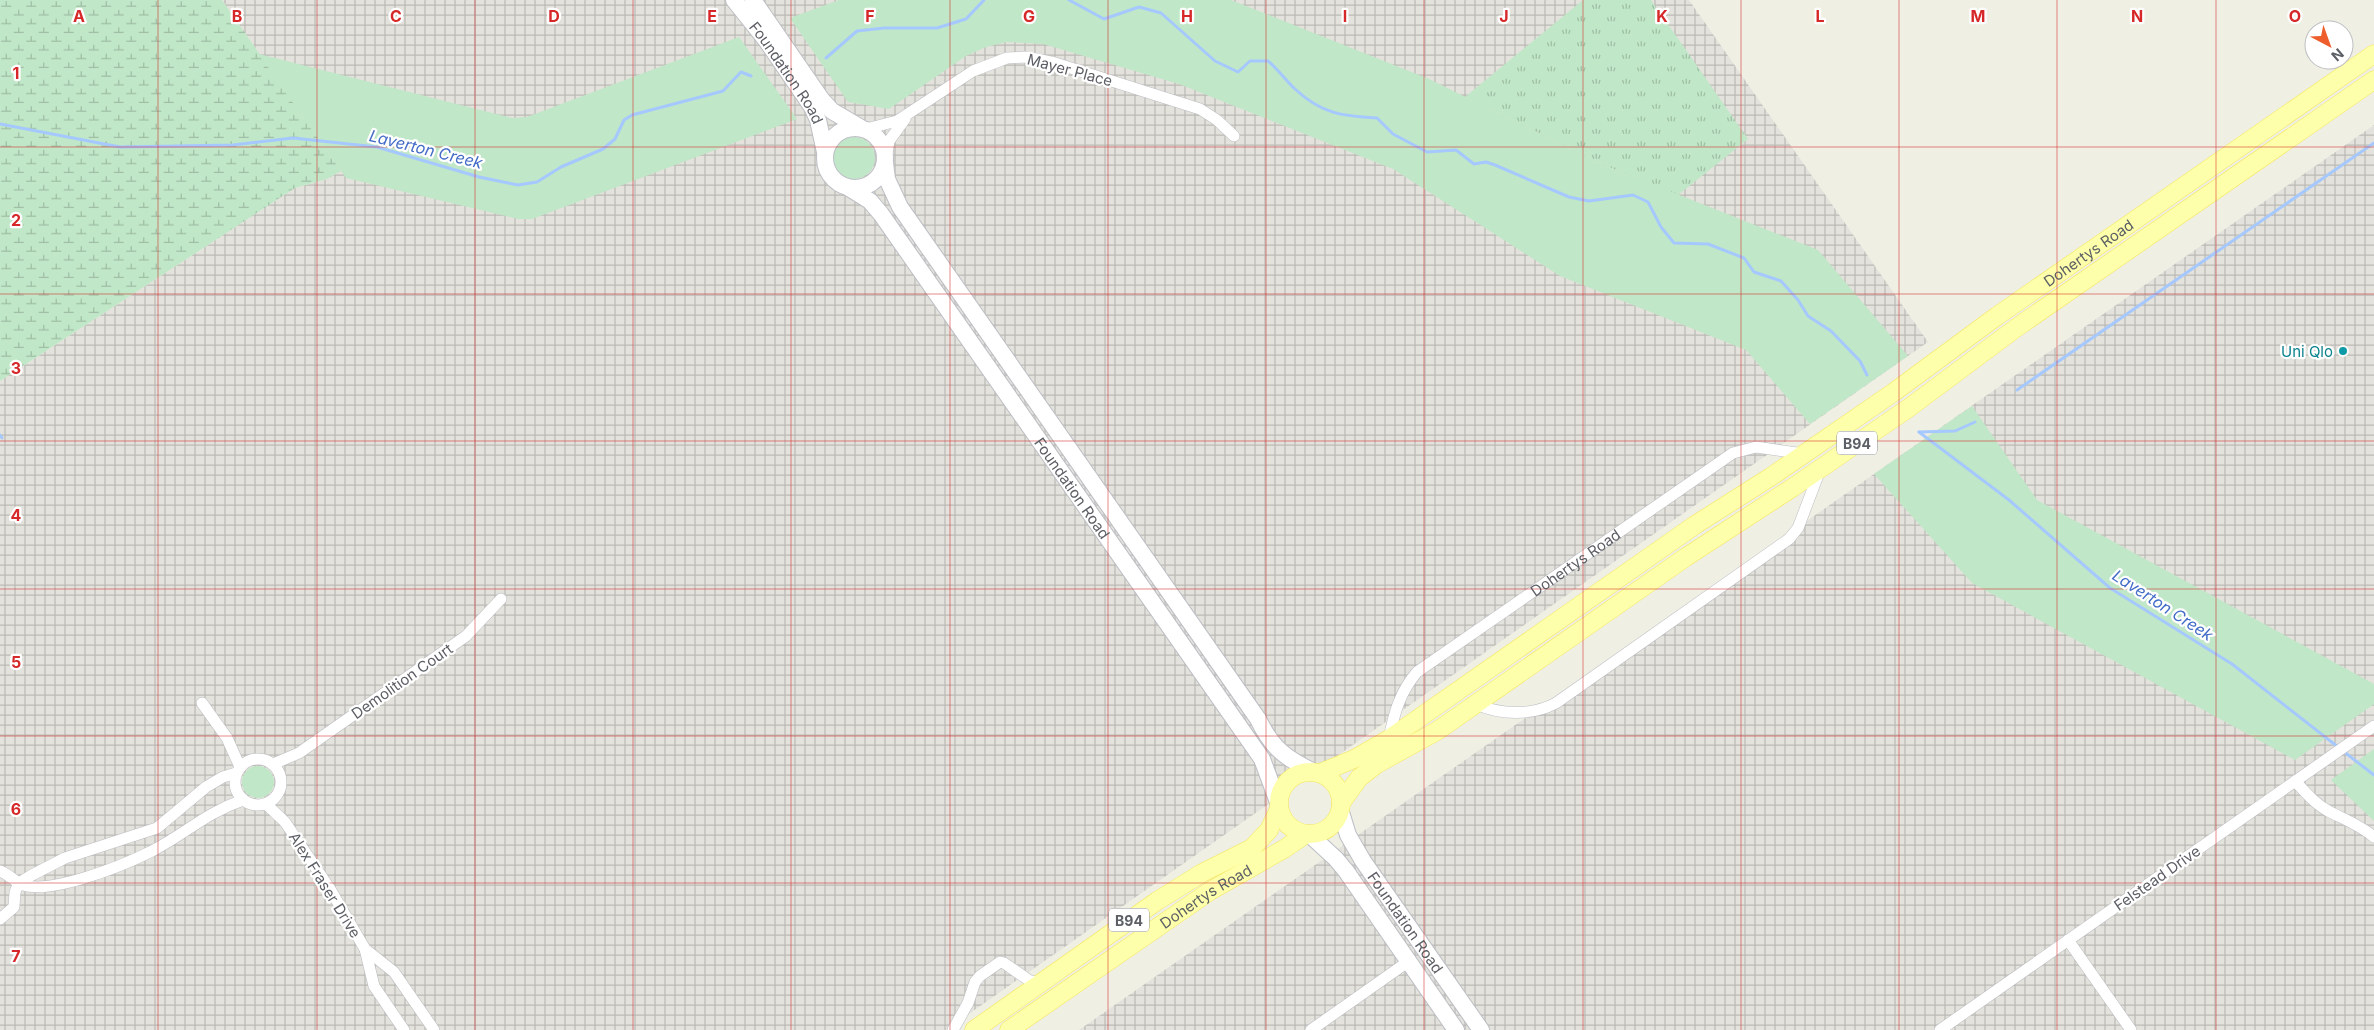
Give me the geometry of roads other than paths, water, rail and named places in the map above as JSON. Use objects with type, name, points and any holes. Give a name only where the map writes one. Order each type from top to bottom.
[{"type":"main road","name":"Dohertys Road","points":[[1317,773],[1354,759],[1389,739],[1695,525],[1804,454],[1997,316],[2374,54]]},
{"type":"main road","name":"Dohertys Road","points":[[1340,806],[1366,772],[1437,731],[1686,557],[1820,469],[1910,407],[2016,328],[2374,80]]},
{"type":"main road","name":"B94","points":[[1279,806],[1281,790],[1289,779],[1301,773],[1317,773]]},
{"type":"main road","points":[[1317,773],[1335,785],[1340,806]]},
{"type":"main road","name":"Dohertys Road","points":[[974,1030],[1183,884],[1252,848],[1269,830],[1279,806]]},
{"type":"main road","points":[[1279,806],[1288,826],[1307,834]]},
{"type":"main road","name":"B94","points":[[1307,834],[1326,829],[1335,821],[1340,806]]},
{"type":"main road","name":"Dohertys Road","points":[[1009,1030],[1210,890],[1307,834]]},
{"type":"street","name":"Foundation Road","points":[[734,0],[812,107],[818,120],[825,152]]},
{"type":"street","name":"Foundation Road","points":[[753,0],[822,100],[832,111],[863,128]]},
{"type":"street","name":"Mayer Place","points":[[863,128],[897,121],[972,71],[1007,58],[1027,57],[1055,63],[1200,109],[1217,120],[1234,136]]},
{"type":"street","name":"Mayer Place","points":[[885,161],[889,141],[896,128],[909,114]]},
{"type":"street","points":[[851,127],[863,128],[881,141],[885,161],[876,180],[859,188],[849,188],[832,179],[824,162],[825,152],[834,135],[851,127]]},
{"type":"street","name":"Foundation Road","points":[[885,161],[887,179],[900,207],[1258,718],[1264,731],[1279,752],[1291,761],[1317,773]]},
{"type":"street","name":"Foundation Road","points":[[849,188],[870,201],[881,214],[1262,759],[1279,806]]},
{"type":"street","name":"Dohertys Road","points":[[1389,739],[1398,700],[1408,683],[1418,672],[1733,453],[1756,447],[1804,454]]},
{"type":"street","points":[[1476,704],[1494,710],[1515,712],[1536,711],[1556,703],[1790,540],[1798,528],[1820,469]]},
{"type":"street","name":"Demolition Court","points":[[273,764],[296,755],[466,636],[501,599]]},
{"type":"street","points":[[202,703],[227,738],[252,759],[267,760],[273,764],[281,776],[282,783],[277,796],[266,804],[254,805],[243,800],[235,788],[238,770],[227,738]]},
{"type":"street","name":"Felstead Drive","points":[[1940,1030],[2374,726]]},
{"type":"street","name":"Demolition Court","points":[[281,776],[296,755]]},
{"type":"street","points":[[0,919],[14,907],[15,892],[19,883],[65,858],[157,828],[206,787],[238,770],[252,759]]},
{"type":"street","points":[[2296,781],[2313,801],[2330,812],[2361,826],[2374,837]]},
{"type":"street","name":"Alex Fraser Drive","points":[[277,796],[285,822]]},
{"type":"street","points":[[0,870],[13,876],[19,883],[43,887],[73,882],[150,852],[182,833],[204,816],[243,800]]},
{"type":"street","name":"Alex Fraser Drive","points":[[266,804],[285,822],[330,889],[365,949],[374,986],[404,1030]]},
{"type":"street","name":"Foundation Road","points":[[1340,806],[1348,835],[1363,861],[1482,1030]]},
{"type":"street","points":[[170,818],[182,833]]},
{"type":"street","name":"Foundation Road","points":[[1307,834],[1336,859],[1456,1030]]},
{"type":"street","points":[[2068,940],[2131,1030]]},
{"type":"street","name":"Alex Fraser Drive","points":[[365,949],[394,972],[434,1030]]},
{"type":"street","points":[[1311,1030],[1409,961]]},
{"type":"street","points":[[953,1030],[968,1003],[975,982],[980,976],[1000,962],[1030,981],[1042,982]]},
{"type":"waterway","name":"Laverton Creek","points":[[826,58],[857,31],[884,28],[937,28],[966,19],[984,0]]},
{"type":"waterway","name":"Laverton Creek","points":[[1069,0],[1104,19],[1139,7],[1161,13],[1215,61],[1238,72],[1250,61],[1268,61],[1295,89],[1314,104],[1343,115],[1377,118],[1393,134],[1427,152],[1456,150],[1474,164],[1486,162],[1495,165],[1569,197],[1589,201],[1633,195],[1648,202],[1661,227],[1674,243],[1708,244],[1744,258],[1754,272],[1781,281],[1798,300],[1808,316],[1831,331],[1860,361],[1867,375]]},
{"type":"waterway","name":"Laverton Creek","points":[[0,124],[120,147],[233,145],[293,138],[377,147],[479,177],[518,185],[537,182],[561,167],[603,149],[615,139],[624,120],[632,115],[723,91],[741,72],[751,76]]},
{"type":"waterway","points":[[2017,390],[2374,143]]},
{"type":"waterway","points":[[1919,432],[1955,431],[1975,422]]},
{"type":"waterway","name":"Laverton Creek","points":[[1919,432],[2009,500],[2110,588],[2232,664],[2338,747]]},
{"type":"waterway","name":"Laverton Creek","points":[[2343,751],[2374,775]]},
{"type":"place","name":"Uni Qlo","points":[[2343,351]]}]
